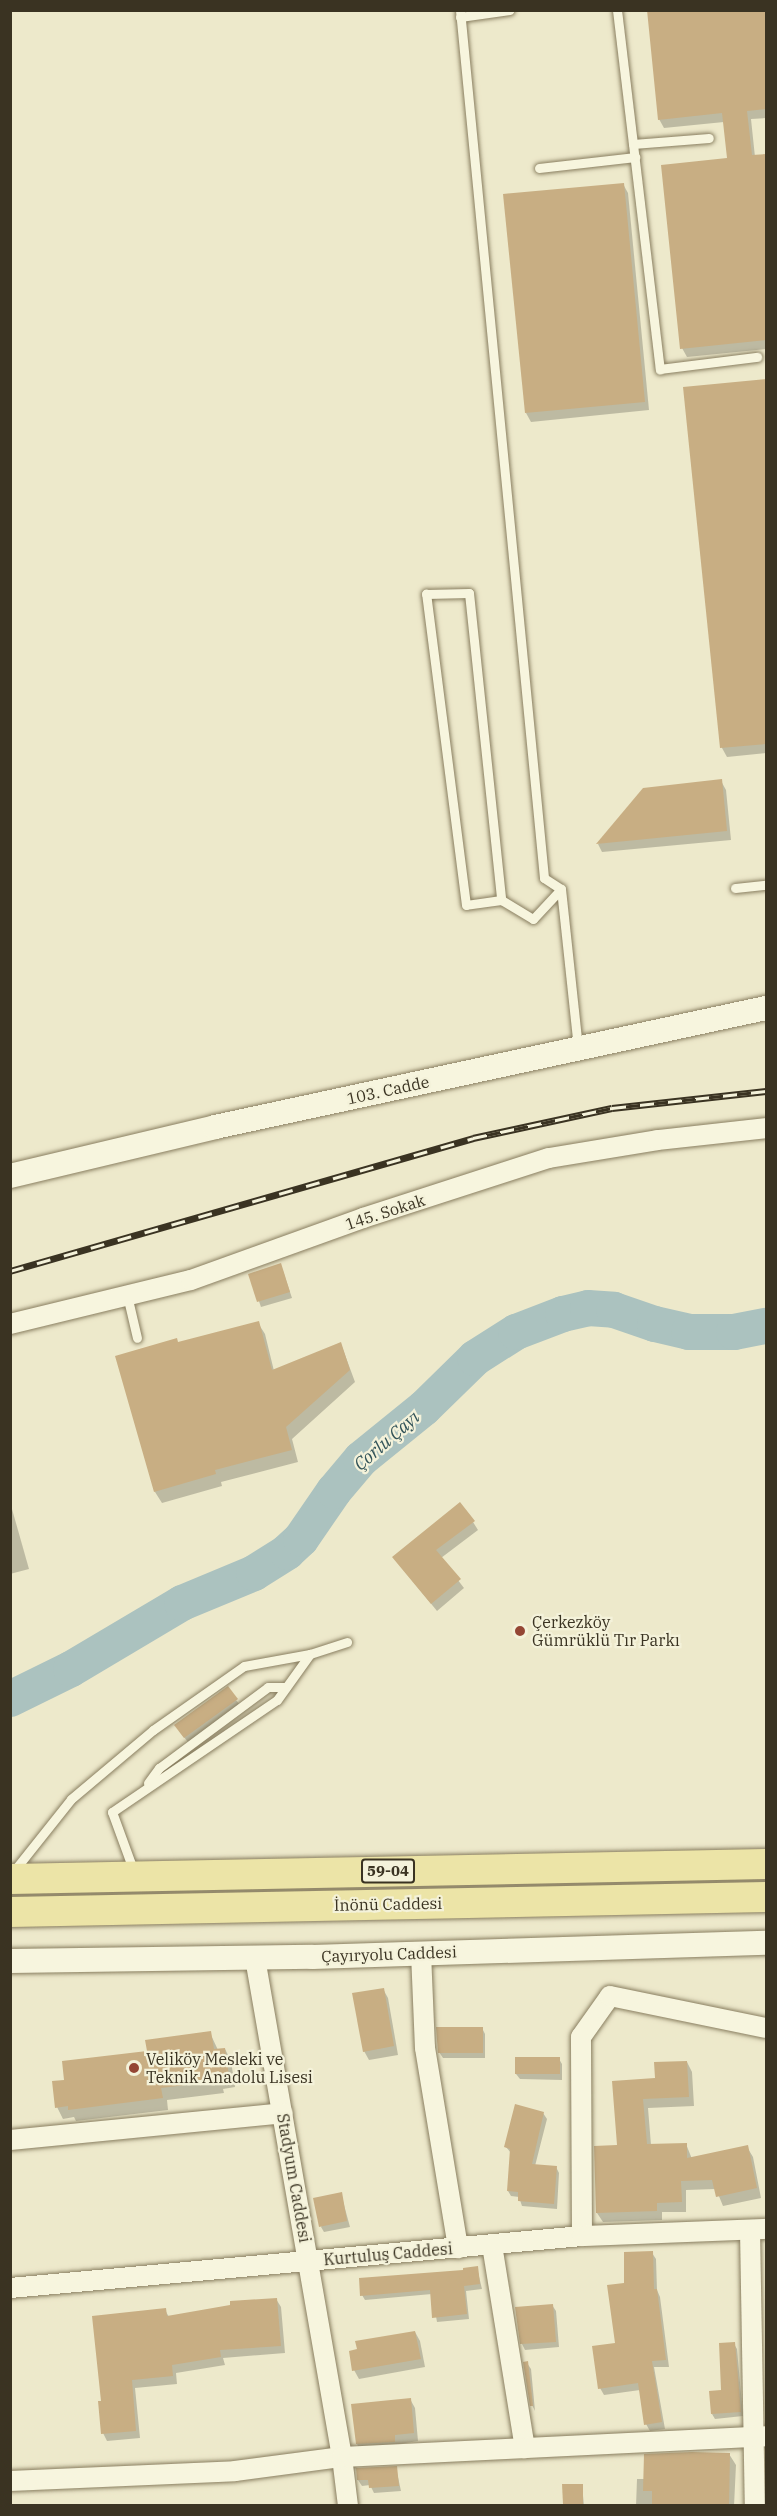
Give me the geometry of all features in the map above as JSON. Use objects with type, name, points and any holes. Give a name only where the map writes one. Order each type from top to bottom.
[{"type":"main road","name":"59-04","points":[[10,1877],[135,1877],[766,1864]]},
{"type":"main road","name":"İnönü Caddesi","points":[[10,1912],[766,1897]]},
{"type":"street","name":"103. Cadde","points":[[10,1176],[215,1127],[766,1008]]},
{"type":"street","name":"145. Sokak","points":[[10,1324],[191,1280],[363,1218],[549,1158],[658,1140],[766,1128]]},
{"type":"street","name":"Çayıryolu Caddesi","points":[[10,1961],[255,1958],[766,1942]]},
{"type":"street","points":[[421,1953],[425,2048],[458,2248]]},
{"type":"street","name":"Stadyum Caddesi","points":[[255,1958],[309,2262],[348,2505]]},
{"type":"street","points":[[582,2236],[581,2037],[610,1996],[766,2028]]},
{"type":"street","points":[[10,2140],[282,2113]]},
{"type":"street","points":[[755,2505],[760,2437],[758,2230]]},
{"type":"street","name":"Kurtuluş Caddesi","points":[[10,2288],[582,2236],[758,2230]]},
{"type":"street","points":[[492,2245],[525,2448]]},
{"type":"street","points":[[10,2481],[235,2471],[342,2457],[760,2437]]},
{"type":"lane","points":[[510,10],[460,14],[544,878],[561,889]]},
{"type":"lane","points":[[617,10],[660,369],[757,357]]},
{"type":"lane","points":[[633,144],[709,138]]},
{"type":"lane","points":[[539,168],[635,157]]},
{"type":"lane","points":[[501,900],[469,593],[426,594],[466,905],[501,900],[533,919],[561,889]]},
{"type":"lane","points":[[735,888],[766,885]]},
{"type":"lane","points":[[561,889],[578,1049]]},
{"type":"lane","points":[[127,1295],[137,1338]]},
{"type":"lane","points":[[10,1877],[71,1799],[153,1730],[244,1666],[310,1654],[347,1642]]},
{"type":"lane","points":[[135,1877],[112,1812],[144,1788],[206,1750],[277,1700],[310,1654]]},
{"type":"lane","points":[[144,1788],[159,1768],[268,1688],[286,1688]]},
{"type":"building","points":[[647,10],[766,10],[766,109],[747,111],[752,155],[766,154],[766,340],[680,349],[661,165],[727,158],[722,113],[658,120]]},
{"type":"building","points":[[624,183],[645,402],[525,413],[503,194]]},
{"type":"building","points":[[766,379],[766,744],[720,748],[683,387]]},
{"type":"building","points":[[722,779],[727,831],[596,844],[643,788]]},
{"type":"building","points":[[281,1263],[290,1292],[257,1302],[248,1274]]},
{"type":"building","points":[[259,1321],[272,1370],[341,1342],[350,1370],[286,1427],[292,1450],[215,1470],[216,1474],[154,1492],[115,1356],[177,1338],[178,1342]]},
{"type":"building","points":[[460,1502],[475,1521],[436,1550],[461,1579],[431,1604],[392,1557]]},
{"type":"building","points":[[228,1686],[238,1699],[184,1738],[174,1725]]},
{"type":"building","points":[[384,1988],[394,2046],[363,2052],[352,1993]]},
{"type":"building","points":[[436,2027],[483,2027],[483,2053],[438,2053]]},
{"type":"building","points":[[211,2031],[214,2049],[225,2048],[229,2076],[217,2077],[218,2081],[161,2088],[163,2098],[68,2110],[68,2106],[55,2108],[52,2081],[64,2080],[62,2061],[147,2051],[145,2040]]},
{"type":"building","points":[[515,2057],[560,2057],[560,2074],[515,2074]]},
{"type":"building","points":[[687,2061],[689,2097],[643,2099],[647,2144],[687,2143],[687,2158],[748,2145],[757,2188],[716,2197],[712,2180],[681,2181],[682,2202],[657,2203],[657,2211],[596,2213],[594,2146],[617,2145],[612,2081],[655,2078],[654,2062]]},
{"type":"building","points":[[515,2104],[544,2112],[532,2164],[557,2166],[554,2204],[518,2201],[518,2192],[507,2191],[510,2149],[504,2147]]},
{"type":"building","points":[[342,2192],[347,2221],[319,2227],[313,2198]]},
{"type":"building","points":[[653,2251],[654,2289],[657,2289],[666,2360],[652,2361],[662,2422],[644,2425],[638,2383],[598,2389],[592,2346],[615,2343],[607,2285],[624,2283],[624,2252]]},
{"type":"building","points":[[478,2266],[480,2284],[464,2286],[467,2314],[432,2318],[430,2290],[360,2296],[359,2278],[463,2270],[463,2268]]},
{"type":"building","points":[[277,2298],[281,2346],[220,2350],[221,2357],[172,2365],[173,2376],[132,2380],[136,2431],[101,2434],[98,2401],[101,2401],[92,2316],[166,2308],[167,2316],[230,2305],[230,2301]]},
{"type":"building","points":[[553,2304],[556,2342],[520,2344],[515,2307]]},
{"type":"building","points":[[415,2331],[421,2359],[352,2371],[349,2351],[357,2349],[355,2341]]},
{"type":"building","points":[[735,2342],[741,2412],[711,2414],[709,2391],[721,2390],[719,2343]]},
{"type":"building","points":[[528,2361],[533,2406],[530,2406],[523,2362]]},
{"type":"building","points":[[411,2398],[414,2433],[395,2435],[395,2442],[356,2444],[351,2404]]},
{"type":"building","points":[[730,2453],[729,2505],[652,2505],[652,2491],[643,2491],[644,2454]]},
{"type":"building","points":[[397,2466],[399,2486],[369,2488],[368,2480],[357,2480],[356,2468]]},
{"type":"building","points":[[562,2484],[583,2484],[583,2504],[563,2504]]},
{"type":"waterway","name":"Çorlu Çayı","points":[[10,1699],[71,1669],[182,1603],[254,1573],[287,1552],[301,1539],[334,1491],[361,1459],[424,1408],[475,1358],[516,1332],[563,1314],[588,1308],[614,1310],[655,1324],[689,1332],[734,1332],[766,1326]]},
{"type":"railway","points":[[10,1271],[473,1138],[612,1108],[766,1091]]},
{"type":"place","name":"Çerkezköy Gümrüklü Tır Parkı","points":[[520,1631]]},
{"type":"place","name":"Veliköy Mesleki ve Teknik Anadolu Lisesi","points":[[134,2068]]}]
